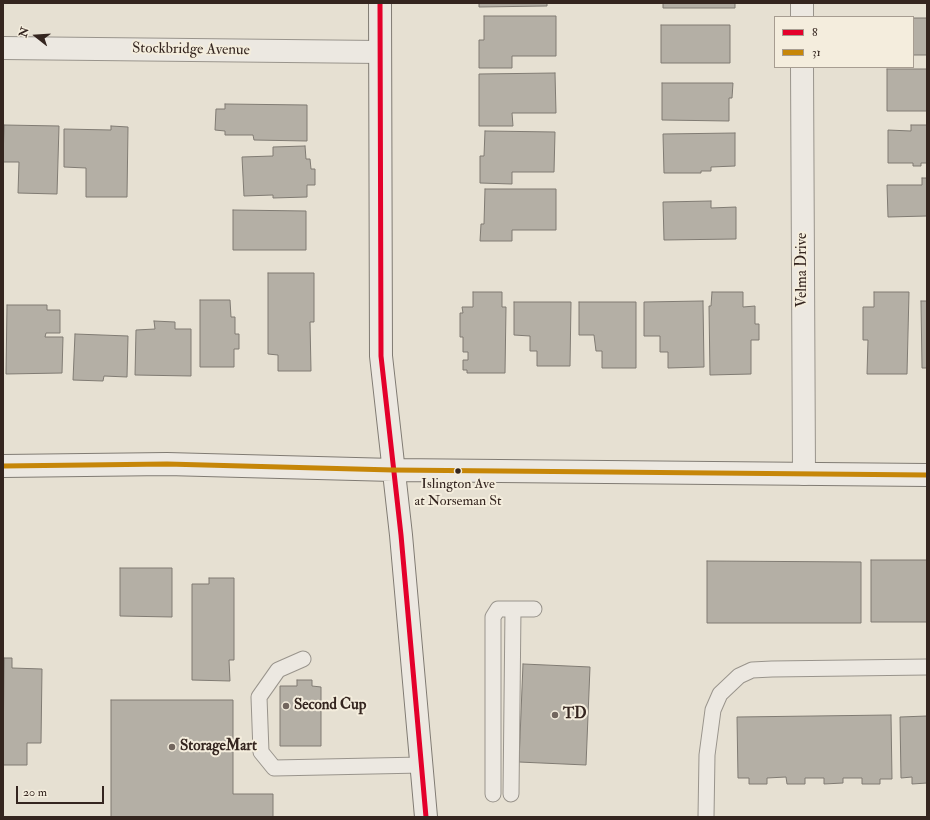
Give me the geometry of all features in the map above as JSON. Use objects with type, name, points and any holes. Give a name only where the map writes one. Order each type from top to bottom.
[{"type":"street","points":[[380,3],[381,356],[401,535],[426,817]]},
{"type":"street","points":[[802,3],[802,16]]},
{"type":"street","name":"Stockbridge Avenue","points":[[3,48],[380,52]]},
{"type":"street","name":"Velma Drive","points":[[802,68],[804,474]]},
{"type":"street","points":[[3,466],[167,464],[393,470],[927,475]]},
{"type":"lane","points":[[494,794],[493,617],[498,609],[534,609]]},
{"type":"lane","points":[[510,794],[513,609]]},
{"type":"lane","points":[[303,659],[278,670],[260,697],[261,752],[274,768],[422,765]]},
{"type":"lane","points":[[706,817],[707,755],[713,710],[720,694],[739,676],[752,670],[772,669],[927,667]]},
{"type":"building","points":[[479,3],[547,3],[547,6],[479,7]]},
{"type":"building","points":[[663,3],[735,3],[735,8],[663,8]]},
{"type":"building","points":[[484,16],[556,16],[556,56],[512,56],[512,68],[479,68],[479,40],[484,40]]},
{"type":"building","points":[[914,18],[927,18],[927,55],[914,55]]},
{"type":"building","points":[[661,25],[730,25],[730,63],[661,63]]},
{"type":"building","points":[[887,69],[927,69],[927,111],[887,111]]},
{"type":"building","points":[[555,73],[556,113],[512,113],[513,126],[479,126],[479,74]]},
{"type":"building","points":[[662,83],[733,83],[732,98],[729,98],[729,121],[662,120]]},
{"type":"building","points":[[225,104],[307,105],[307,141],[254,140],[253,135],[225,135],[225,131],[215,130],[216,109],[225,109]]},
{"type":"building","points":[[4,125],[59,126],[57,194],[18,193],[19,162],[3,162]]},
{"type":"building","points":[[911,125],[927,125],[927,163],[921,163],[921,166],[913,166],[913,163],[888,163],[888,130],[911,131]]},
{"type":"building","points":[[111,126],[128,127],[127,197],[86,197],[86,168],[64,167],[64,129],[111,130]]},
{"type":"building","points":[[485,131],[555,132],[554,172],[512,172],[512,184],[480,183],[480,156],[484,156]]},
{"type":"building","points":[[735,133],[735,166],[711,167],[711,171],[701,171],[701,173],[664,173],[663,134]]},
{"type":"building","points":[[305,146],[306,159],[310,159],[311,169],[315,169],[315,185],[307,185],[307,197],[273,198],[273,195],[244,196],[242,157],[273,156],[273,147]]},
{"type":"building","points":[[922,178],[927,178],[927,216],[888,217],[887,185],[922,185]]},
{"type":"building","points":[[485,189],[556,189],[556,230],[512,230],[512,241],[480,241],[481,224],[484,224]]},
{"type":"building","points":[[711,201],[711,208],[736,207],[736,239],[664,240],[663,202]]},
{"type":"building","points":[[233,210],[306,211],[306,250],[233,250]]},
{"type":"building","points":[[268,273],[314,273],[314,322],[310,322],[311,371],[278,371],[278,355],[268,354]]},
{"type":"building","points":[[473,292],[502,292],[502,307],[506,307],[505,373],[467,373],[467,370],[463,370],[463,360],[468,360],[468,352],[463,352],[463,337],[460,337],[460,313],[463,313],[462,307],[473,307]]},
{"type":"building","points":[[712,292],[743,292],[743,307],[755,306],[755,324],[759,324],[759,340],[751,340],[751,374],[710,375],[709,306],[711,306]]},
{"type":"building","points":[[874,292],[909,292],[907,374],[867,374],[868,340],[863,340],[863,307],[874,307]]},
{"type":"building","points":[[200,300],[230,300],[231,317],[235,317],[235,334],[239,334],[239,349],[234,349],[234,367],[200,367]]},
{"type":"building","points":[[703,301],[704,367],[668,368],[668,352],[660,352],[660,336],[644,336],[644,302]]},
{"type":"building","points":[[921,301],[927,301],[927,368],[922,368]]},
{"type":"building","points":[[514,302],[571,302],[570,366],[537,366],[537,351],[530,351],[530,336],[514,335]]},
{"type":"building","points":[[579,302],[636,302],[636,368],[602,368],[602,351],[596,351],[594,335],[579,335]]},
{"type":"building","points":[[7,305],[47,305],[47,310],[60,310],[60,333],[46,333],[45,337],[63,337],[62,373],[6,374]]},
{"type":"building","points":[[154,321],[175,322],[175,329],[191,329],[191,376],[135,375],[136,330],[155,329]]},
{"type":"building","points":[[75,334],[128,336],[127,377],[104,376],[103,381],[73,380]]},
{"type":"building","points":[[871,560],[927,560],[927,622],[871,622]]},
{"type":"building","points":[[707,561],[861,562],[861,623],[707,623]]},
{"type":"building","points":[[120,568],[172,568],[172,617],[120,616]]},
{"type":"building","points":[[209,578],[234,578],[234,660],[229,660],[230,681],[192,680],[192,584],[209,584]]},
{"type":"building","points":[[4,658],[12,658],[12,668],[42,669],[41,743],[27,743],[27,765],[3,765]]},
{"type":"building","name":"TD","points":[[523,664],[590,667],[586,765],[519,762]]},
{"type":"building","points":[[297,680],[312,680],[312,686],[321,687],[321,746],[280,746],[280,686],[297,686]]},
{"type":"building","name":"StorageMart","points":[[111,700],[233,700],[233,794],[273,794],[273,817],[111,817]]},
{"type":"building","points":[[891,715],[892,779],[880,779],[880,784],[862,784],[862,778],[843,778],[843,783],[824,784],[824,778],[805,778],[805,784],[787,784],[786,777],[767,778],[767,784],[749,784],[749,778],[738,778],[737,717]]},
{"type":"building","points":[[927,716],[927,783],[912,784],[912,777],[901,778],[900,717]]},
{"type":"transit line","name":"8","points":[[380,3],[381,356],[401,535],[426,817]]},
{"type":"transit line","name":"31","points":[[3,466],[167,464],[393,470],[927,475]]},
{"type":"place","name":"Islington Ave at Norseman St","points":[[458,471]]},
{"type":"place","name":"Second Cup","points":[[286,706]]},
{"type":"place","name":"TD","points":[[555,715]]},
{"type":"place","name":"StorageMart","points":[[172,747]]}]
